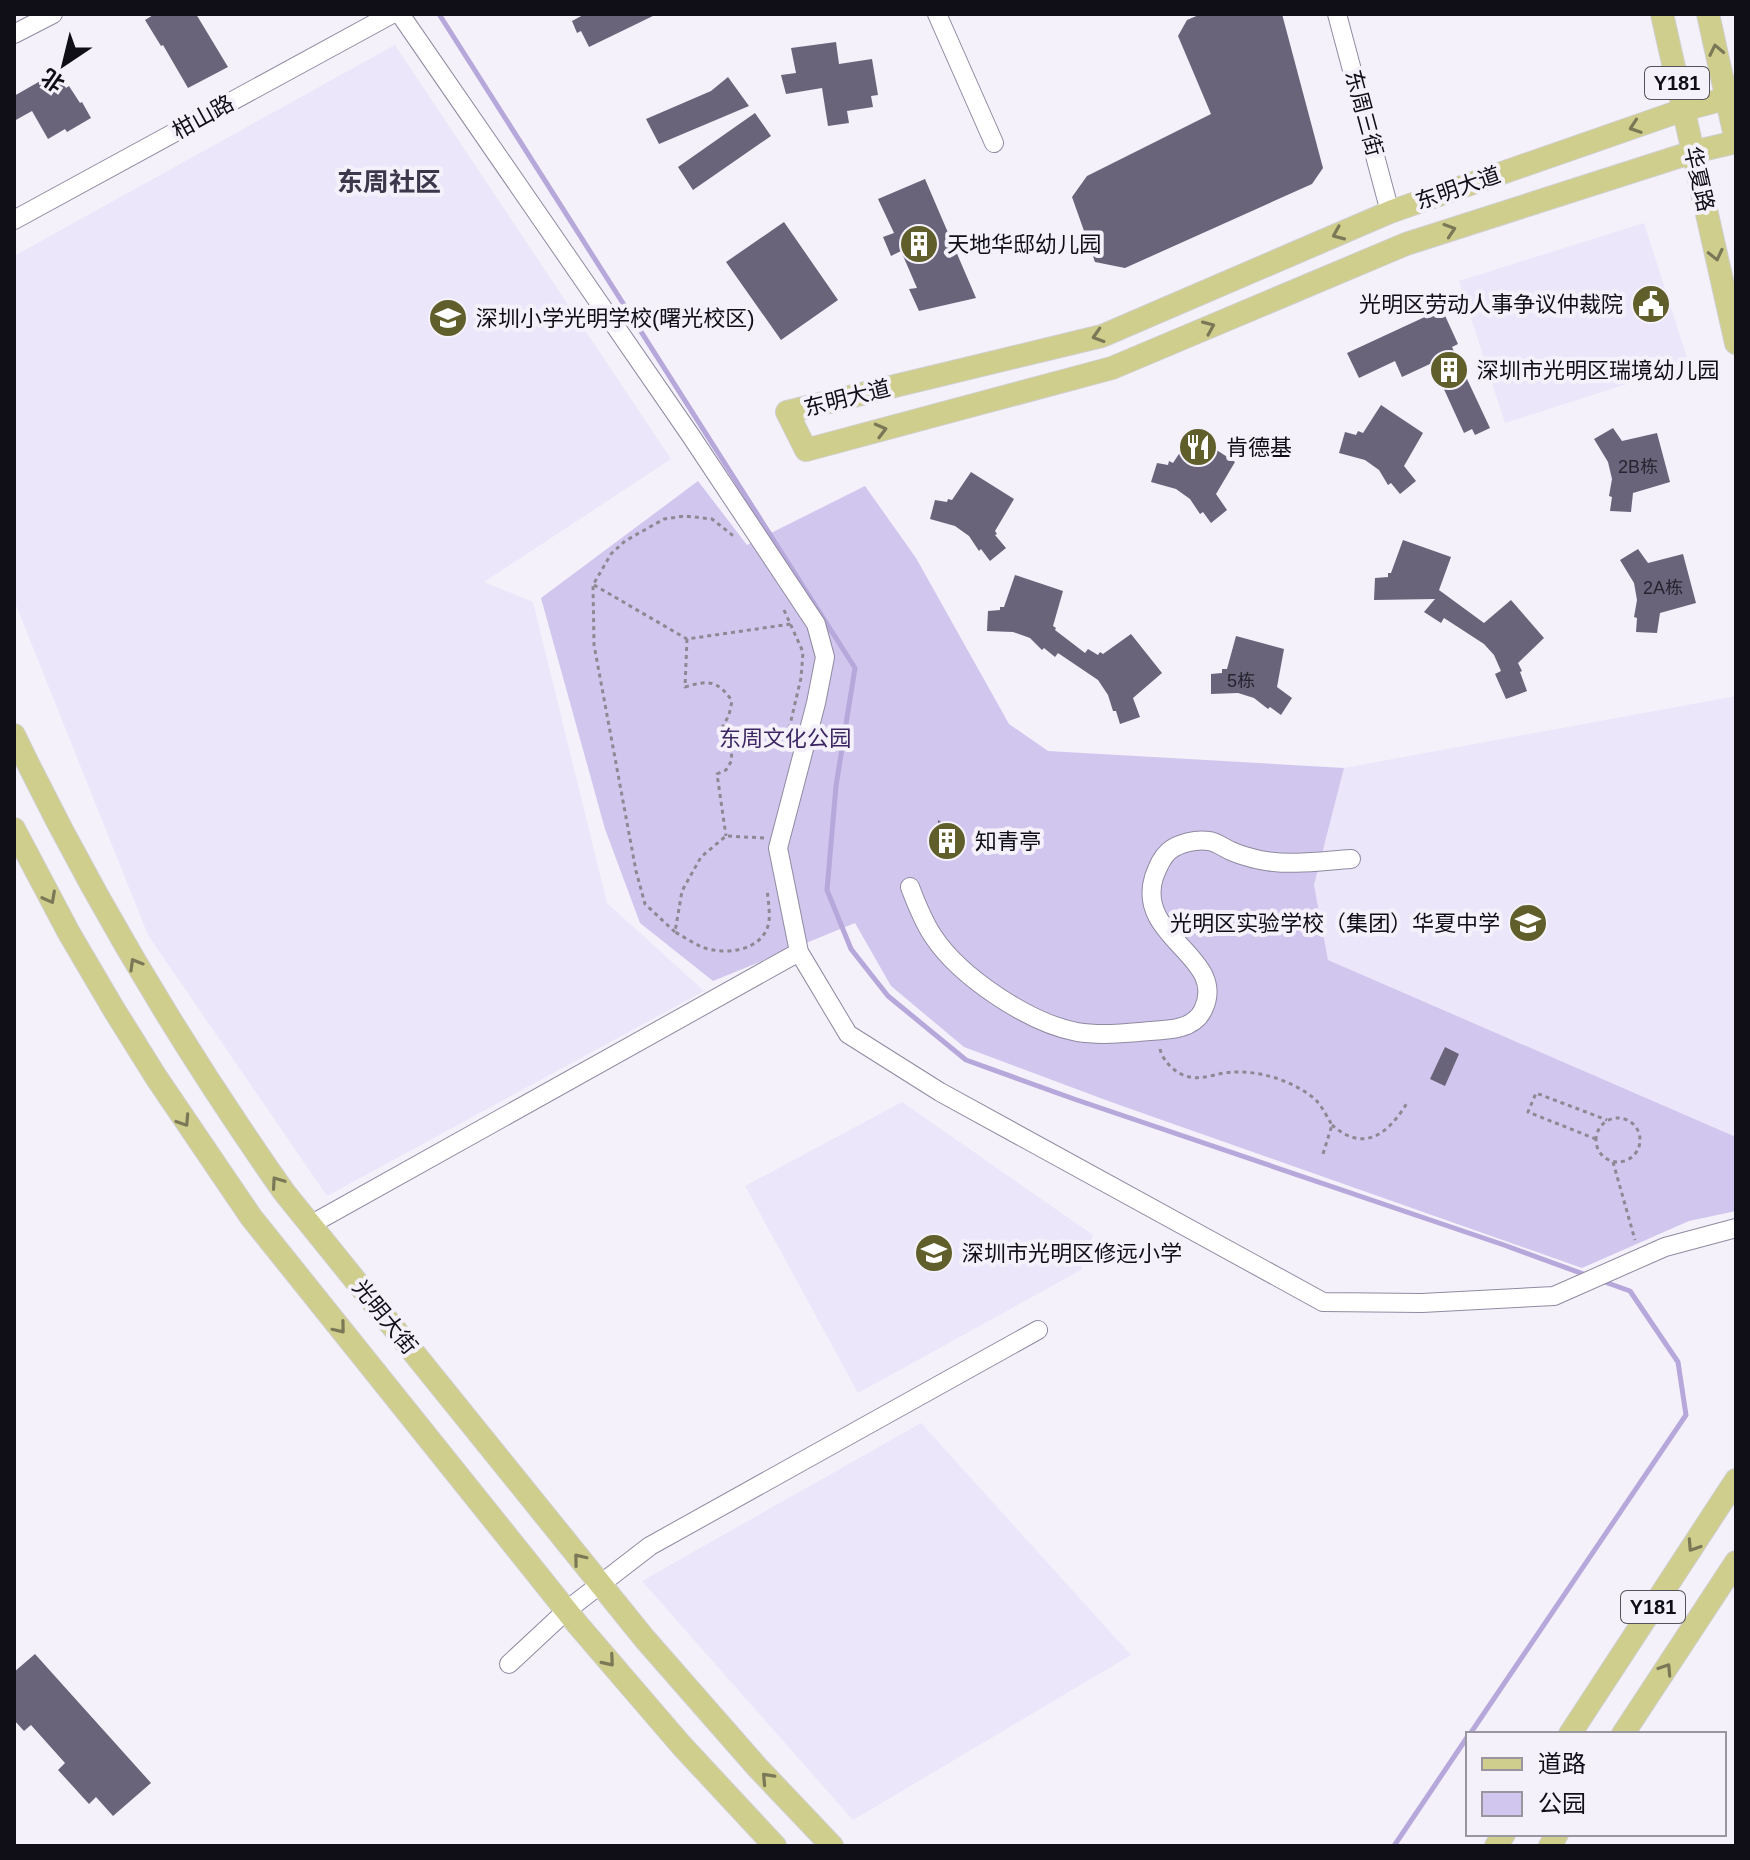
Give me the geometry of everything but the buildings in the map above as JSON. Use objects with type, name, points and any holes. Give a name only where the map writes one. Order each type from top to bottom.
[{"type":"main road","name":"华夏路","points":[[1662,14],[1736,343]]},
{"type":"main road","name":"华夏路","points":[[1708,14],[1731,97],[1736,141]]},
{"type":"main road","name":"东明大道","points":[[1731,97],[1683,110],[1390,212],[1102,336],[787,412],[806,450],[1112,368],[1406,244],[1736,141]]},
{"type":"main road","name":"光明大街","points":[[14,735],[66,840],[147,985],[236,1124],[284,1192],[599,1584],[713,1718],[832,1846]]},
{"type":"main road","name":"光明大街","points":[[14,829],[113,1008],[171,1101],[251,1217],[567,1610],[672,1734],[775,1846]]},
{"type":"main road","name":"Y181","points":[[1571,1732],[1736,1480]]},
{"type":"main road","name":"Y181","points":[[1624,1732],[1736,1562]]},
{"type":"street","points":[[14,34],[53,14]]},
{"type":"street","name":"柑山路","points":[[14,220],[392,14]]},
{"type":"street","points":[[400,14],[691,436],[816,624],[825,657],[778,848],[799,952],[848,1034],[940,1092],[1323,1302],[1422,1303],[1554,1296],[1665,1247],[1736,1228]]},
{"type":"street","points":[[937,14],[994,143]]},
{"type":"street","name":"东周三街","points":[[1337,14],[1390,212]]},
{"type":"street","points":[[910,887],[933,937],[962,971],[1001,999],[1043,1020],[1077,1032],[1119,1034],[1188,1026],[1203,1012],[1209,993],[1206,976],[1159,922],[1153,900],[1153,882],[1160,862],[1171,849],[1188,842],[1211,841],[1234,852],[1284,863],[1351,859]]},
{"type":"street","points":[[310,1225],[799,952]]},
{"type":"street","points":[[509,1664],[567,1610],[650,1546],[1038,1330]]},
{"type":"path","points":[[743,548],[734,535],[712,519],[685,516],[664,519],[625,541],[611,554],[593,585],[594,645],[636,871],[645,904],[675,932],[705,948],[748,948],[761,938],[769,922],[767,887]]},
{"type":"path","points":[[593,585],[687,639],[791,624]]},
{"type":"path","points":[[779,600],[803,652],[801,678],[787,736]]},
{"type":"path","points":[[687,639],[685,687],[703,681],[714,683],[732,701],[722,728],[732,760],[726,770],[717,774],[726,836]]},
{"type":"path","points":[[675,932],[682,891],[701,857],[726,836],[780,839]]},
{"type":"path","points":[[1157,1031],[1160,1053],[1173,1069],[1191,1078],[1233,1072],[1260,1073],[1287,1082],[1317,1101],[1332,1125],[1350,1137],[1367,1140],[1384,1132],[1407,1103]]},
{"type":"path","points":[[1596,1139],[1528,1112],[1536,1093],[1607,1120]]},
{"type":"path","points":[[1614,1117],[1628,1119],[1638,1129],[1640,1144],[1634,1156],[1620,1162],[1601,1153],[1597,1132],[1607,1120],[1614,1117]]},
{"type":"path","points":[[1323,1154],[1332,1125]]},
{"type":"path","points":[[1613,1161],[1640,1259]]},
{"type":"shaded area","points":[[395,45],[671,459],[484,582],[533,602],[607,903],[704,991],[327,1196],[148,935],[14,600],[14,256]]},
{"type":"shaded area","points":[[1644,223],[1689,364],[1505,423],[1459,281]]},
{"type":"shaded area","name":"光明区实验学校（集团）华夏中学","points":[[1736,696],[1736,1137],[1328,960],[1314,885],[1344,768]]},
{"type":"shaded area","name":"深圳市光明区修远小学","points":[[902,1102],[1093,1235],[1081,1270],[858,1393],[745,1186]]},
{"type":"shaded area","points":[[921,1423],[1131,1655],[853,1820],[642,1581]]},
{"type":"green space","name":"东周文化公园","points":[[698,481],[747,545],[865,486],[916,558],[1009,724],[1048,751],[1344,768],[1314,885],[1328,960],[1736,1137],[1736,1211],[1689,1221],[1582,1268],[964,1047],[891,986],[855,923],[713,981],[640,923],[605,829],[541,598]]},
{"type":"waterway","points":[[439,14],[855,668],[836,786],[827,890],[851,949],[888,996],[966,1060],[1586,1275]]},
{"type":"waterway","points":[[1471,1732],[1686,1415],[1678,1362],[1630,1291],[1602,1281]]},
{"type":"waterway","points":[[1394,1846],[1466,1739]]},
{"type":"place","name":"天地华邸幼儿园","points":[[919,244]]},
{"type":"place","name":"光明区劳动人事争议仲裁院","points":[[1651,304]]},
{"type":"place","name":"深圳小学光明学校(曙光校区)","points":[[448,318]]},
{"type":"place","name":"深圳市光明区瑞境幼儿园","points":[[1449,370]]},
{"type":"place","name":"肯德基","points":[[1198,447]]},
{"type":"place","name":"知青亭","points":[[947,841]]},
{"type":"place","name":"光明区实验学校（集团）华夏中学","points":[[1528,923]]},
{"type":"place","name":"深圳市光明区修远小学","points":[[934,1253]]},
{"type":"district","name":"东周社区","points":[[389,182]]}]
